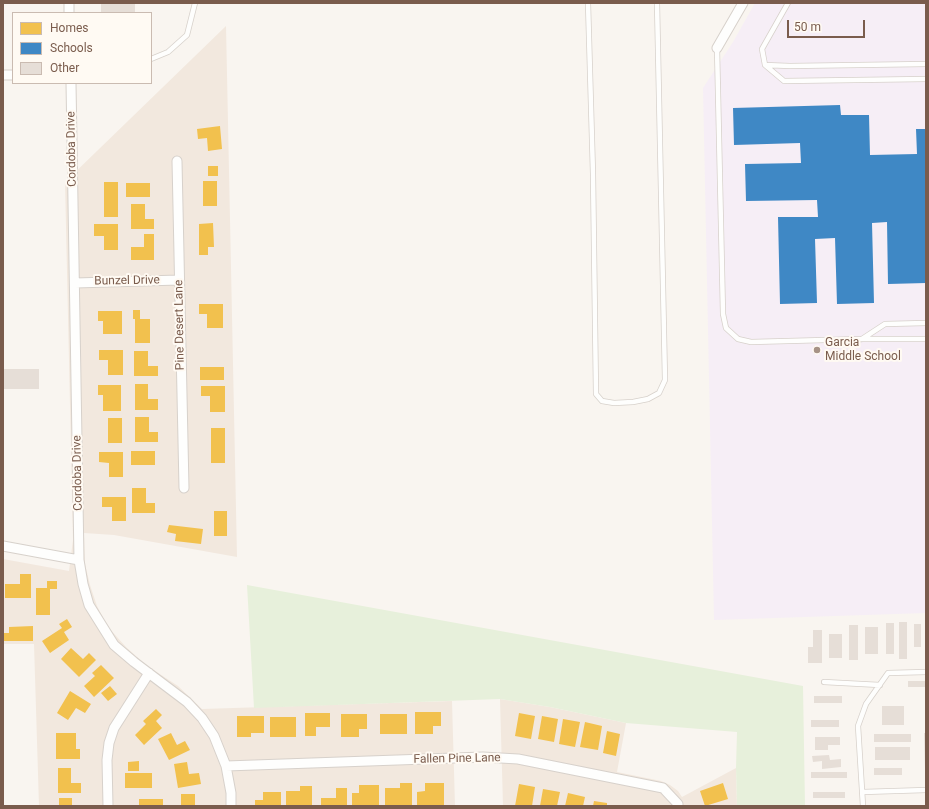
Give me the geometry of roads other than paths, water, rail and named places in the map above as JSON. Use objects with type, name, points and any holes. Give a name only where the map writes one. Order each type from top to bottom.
[{"type":"street","points":[[717,48],[743,3]]},
{"type":"street","name":"Cordoba Drive","points":[[71,84],[79,560],[83,584],[89,605],[101,626],[114,644],[148,673],[187,702],[202,718],[214,736],[226,766],[231,793],[231,806]]},
{"type":"street","name":"Pine Desert Lane","points":[[177,161],[184,488]]},
{"type":"street","name":"Bunzel Drive","points":[[75,283],[179,280]]},
{"type":"street","points":[[3,546],[79,560]]},
{"type":"street","points":[[108,806],[107,760],[109,743],[114,728],[148,673]]},
{"type":"street","name":"Fallen Pine Lane","points":[[226,766],[483,757],[518,759],[663,788],[678,805]]},
{"type":"lane","points":[[152,59],[168,52],[187,34],[194,3]]},
{"type":"lane","points":[[588,3],[593,174],[596,394],[602,401],[614,403],[633,402],[648,399],[660,393],[665,380],[657,3]]},
{"type":"lane","points":[[788,3],[762,49],[765,65],[784,81],[926,80]]},
{"type":"lane","points":[[717,48],[723,314],[726,328],[738,339],[751,342],[926,339]]},
{"type":"lane","points":[[765,65],[926,64]]},
{"type":"lane","points":[[862,339],[885,324],[926,323]]},
{"type":"lane","points":[[863,806],[858,726],[866,704],[888,674],[926,672]]},
{"type":"lane","points":[[824,682],[880,685]]},
{"type":"lane","points":[[863,792],[926,790]]},
{"type":"place","name":"Garcia Middle School","points":[[817,350]]}]
